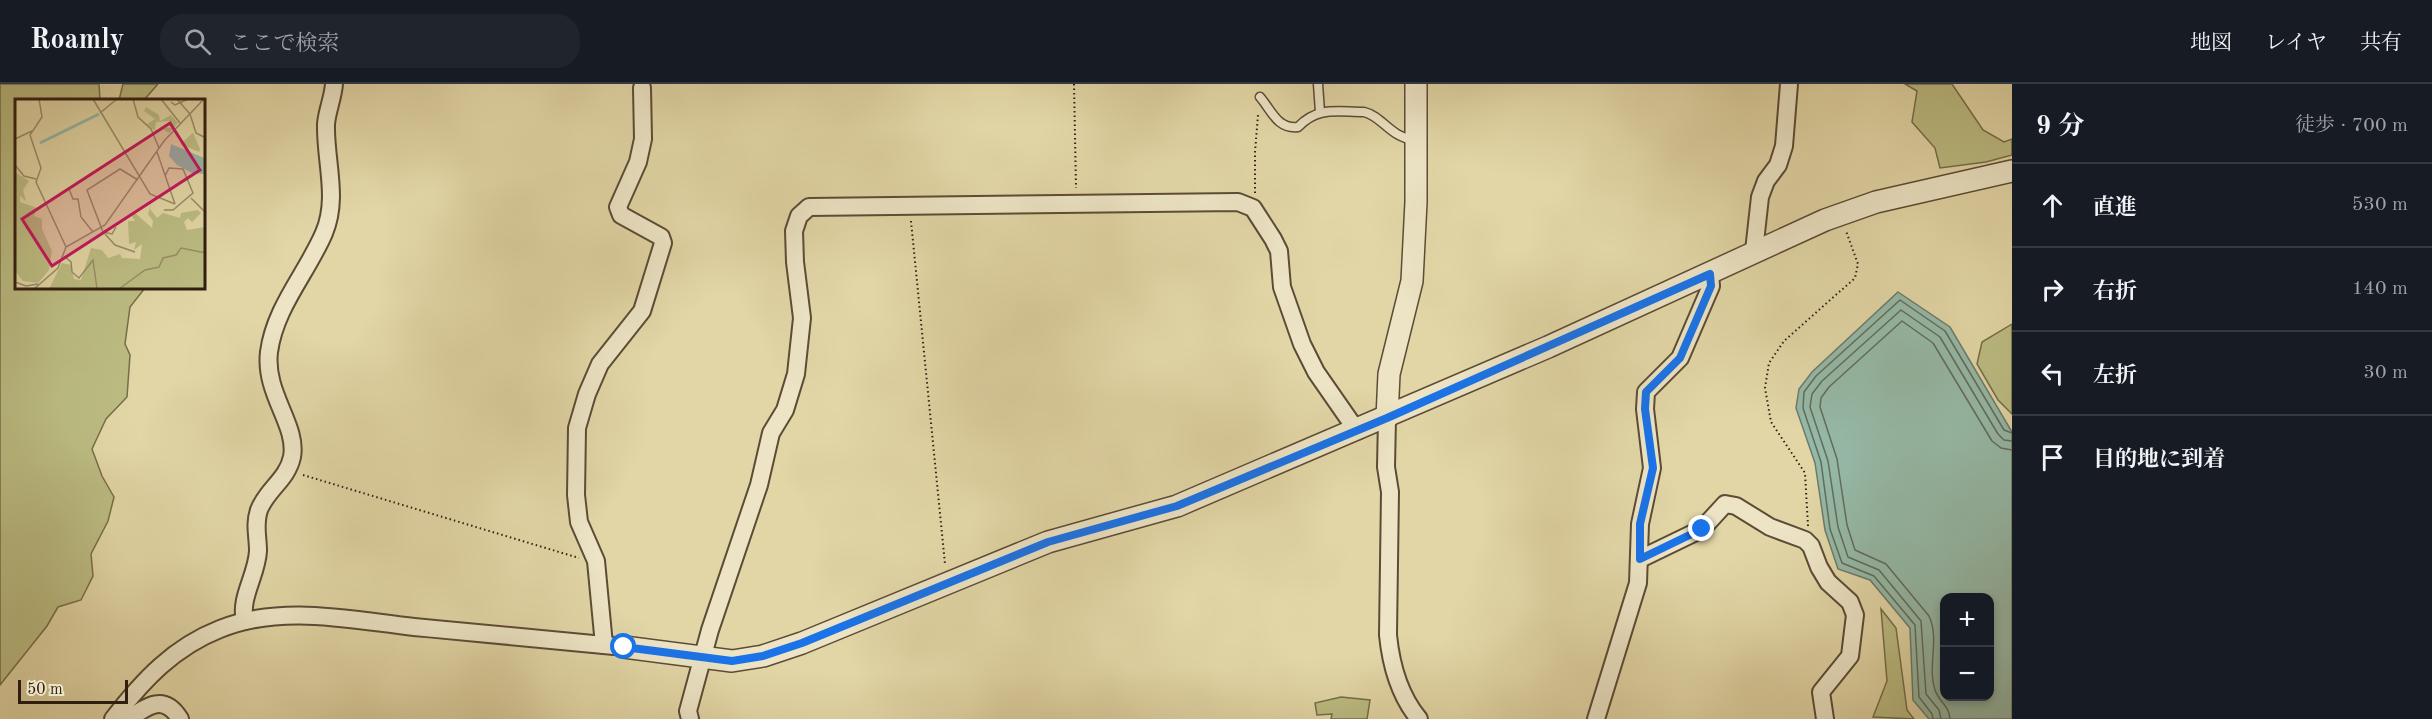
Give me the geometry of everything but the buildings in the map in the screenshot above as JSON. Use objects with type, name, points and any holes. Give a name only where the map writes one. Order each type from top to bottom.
[{"type":"street","points":[[245,621],[242,610],[258,551],[255,527],[265,498],[288,471],[292,438],[271,389],[267,369],[269,347],[290,291],[324,234],[330,215],[332,190],[326,122],[334,84]]},
{"type":"street","points":[[1416,84],[1417,141],[1412,280],[1389,374],[1386,467],[1390,492],[1388,635],[1390,658],[1402,693],[1419,719]]},
{"type":"street","points":[[1754,251],[1760,197],[1766,181],[1779,165],[1784,146],[1789,84]]},
{"type":"street","points":[[614,646],[596,561],[579,522],[576,495],[577,428],[587,394],[600,364],[642,311],[663,243],[661,237],[621,215],[618,207],[638,162],[643,139],[642,88]]},
{"type":"street","points":[[120,718],[152,672],[171,656],[221,628],[245,621],[306,616],[614,646],[732,661],[763,656],[1048,542],[1177,506],[1387,418],[1710,274],[1754,251],[1843,213],[1876,202],[2012,171]]},
{"type":"street","points":[[690,719],[688,711],[703,658],[739,538],[759,485],[771,433],[785,410],[796,374],[802,318],[795,262],[794,231],[800,216],[809,207],[1238,202],[1253,208],[1279,251],[1282,287],[1302,344],[1316,372],[1357,431]]},
{"type":"street","points":[[1596,719],[1606,678],[1630,615],[1638,583],[1640,524],[1653,468],[1645,409],[1646,392],[1680,358],[1711,286],[1710,274]]},
{"type":"street","points":[[1640,559],[1702,529],[1713,520],[1725,504],[1736,507],[1770,527],[1805,540],[1811,546],[1828,582],[1850,602],[1856,615],[1851,656],[1821,692],[1825,719]]},
{"type":"street","points":[[120,718],[150,704],[163,704],[175,710],[180,719]]},
{"type":"lane","points":[[1318,84],[1320,112]]},
{"type":"lane","points":[[1260,97],[1271,116],[1290,128],[1298,127],[1310,115],[1320,112],[1371,114],[1396,135],[1417,141]]},
{"type":"path","points":[[1074,84],[1076,203]]},
{"type":"path","points":[[1253,208],[1256,198],[1255,152],[1260,97]]},
{"type":"path","points":[[909,206],[946,570],[952,581]]},
{"type":"path","points":[[1805,540],[1808,532],[1805,473],[1780,440],[1771,422],[1765,388],[1769,363],[1784,342],[1855,278],[1858,264],[1843,213]]},
{"type":"path","points":[[288,471],[596,561]]},
{"type":"green space","points":[[0,84],[99,84],[100,99],[15,99],[15,290],[143,290],[130,307],[125,344],[130,355],[127,397],[106,419],[92,449],[102,476],[114,497],[108,521],[91,554],[93,576],[81,600],[58,607],[47,626],[0,685]]},
{"type":"green space","points":[[123,84],[158,84],[145,99],[119,99]]},
{"type":"green space","points":[[1905,84],[1952,84],[1983,130],[2004,142],[2012,139],[2012,155],[1986,162],[1940,168],[1935,148],[1912,122],[1917,91]]},
{"type":"green space","points":[[2012,324],[2012,414],[1998,400],[1977,364],[1982,342]]},
{"type":"green space","points":[[1881,609],[1896,628],[1907,710],[1914,719],[1873,717],[1887,681]]},
{"type":"green space","points":[[1341,697],[1370,700],[1367,719],[1331,719],[1332,714],[1317,715],[1315,703]]},
{"type":"water","points":[[1898,292],[1950,327],[2012,432],[2012,719],[1929,719],[1913,700],[1910,628],[1870,580],[1838,569],[1825,530],[1815,463],[1796,408],[1799,389],[1812,372]]},
{"type":"route","points":[[624,647],[732,661],[763,656],[802,643],[1048,542],[1145,517],[1177,506],[1387,418],[1710,274],[1711,286],[1680,358],[1646,392],[1645,409],[1653,453],[1653,468],[1640,524],[1640,559],[1702,529]]}]
